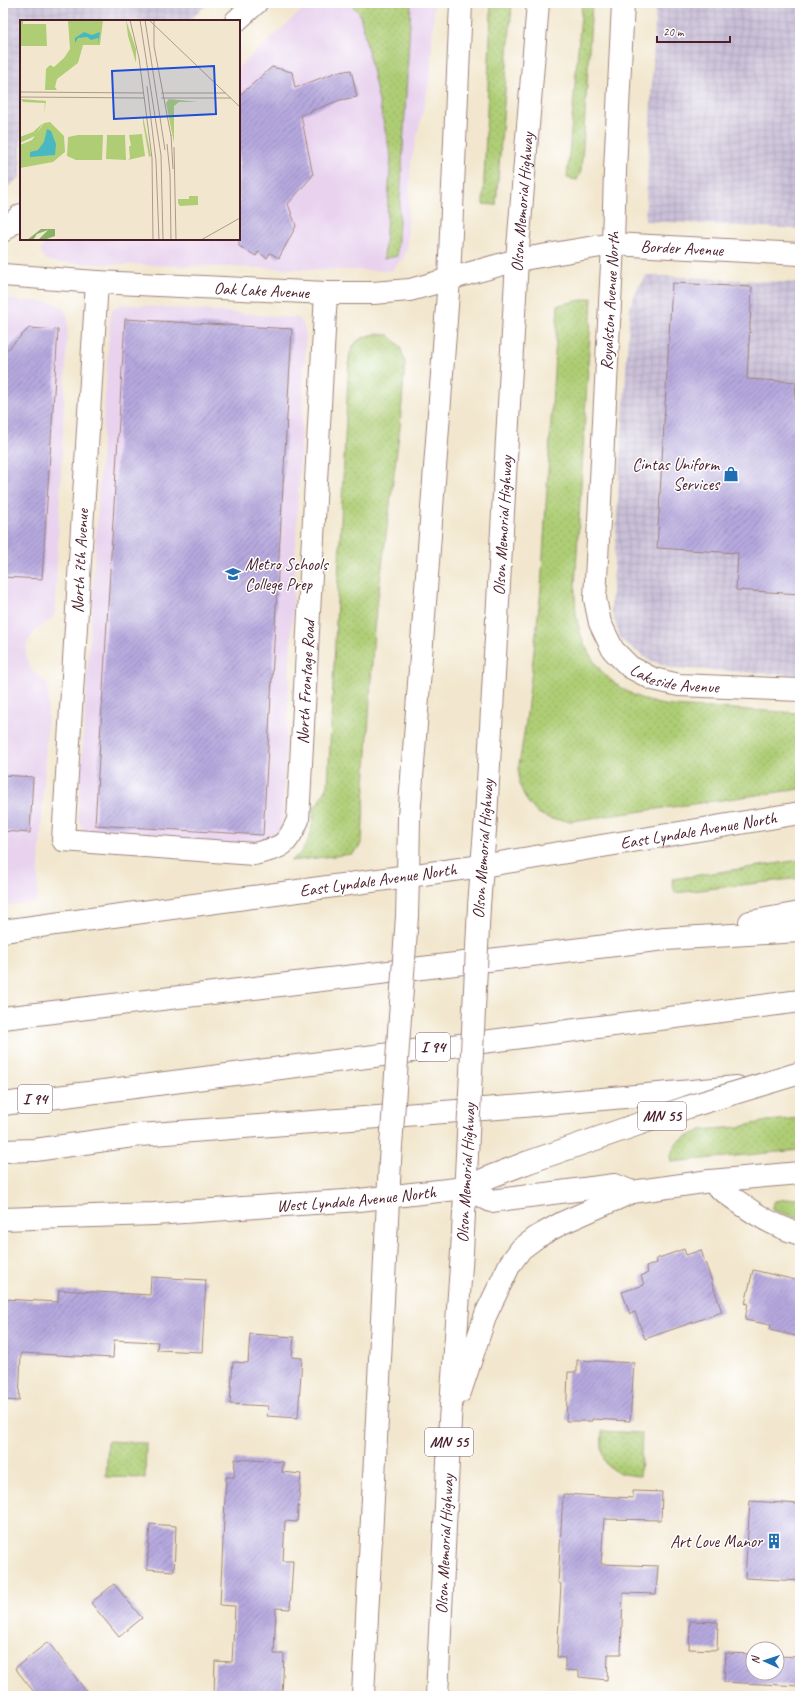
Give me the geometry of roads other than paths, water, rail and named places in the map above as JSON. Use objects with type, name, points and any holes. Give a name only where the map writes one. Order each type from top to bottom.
[{"type":"main road","points":[[237,20],[256,3]]},
{"type":"main road","points":[[362,1696],[390,1161],[407,916],[409,811],[449,279],[461,3]]},
{"type":"main road","name":"Olson Memorial Highway","points":[[437,1696],[450,1420],[462,1252],[479,906],[486,818],[517,260],[538,3]]},
{"type":"main road","name":"Royalston Avenue North","points":[[595,599],[613,244],[623,3]]},
{"type":"main road","points":[[3,231],[20,216]]},
{"type":"main road","name":"Border Avenue","points":[[517,260],[613,244],[800,254]]},
{"type":"main road","name":"Oak Lake Avenue","points":[[3,275],[97,282],[326,293],[373,293],[410,290],[517,260]]},
{"type":"main road","name":"North 7th Avenue","points":[[63,840],[97,282]]},
{"type":"main road","name":"North Frontage Road","points":[[63,840],[254,854],[280,848],[292,835],[298,820],[326,293]]},
{"type":"main road","name":"Lakeside Avenue","points":[[595,599],[600,624],[613,650],[630,667],[653,679],[679,685],[800,690]]},
{"type":"main road","name":"East Lyndale Avenue North","points":[[3,931],[482,866],[800,813]]},
{"type":"main road","points":[[665,939],[800,913]]},
{"type":"main road","points":[[3,1018],[665,939],[800,931]]},
{"type":"main road","name":"I 94","points":[[3,1104],[800,1001]]},
{"type":"main road","name":"MN 55","points":[[465,1188],[526,1163],[688,1107],[800,1073]]},
{"type":"main road","points":[[3,1151],[35,1150],[140,1135],[523,1106],[800,1082]]},
{"type":"main road","points":[[450,1420],[486,1314],[510,1264],[521,1249],[537,1237],[562,1223],[632,1192],[710,1181],[800,1172]]},
{"type":"main road","points":[[710,1181],[754,1214],[780,1228],[800,1234]]},
{"type":"main road","points":[[465,1188],[491,1201],[615,1186],[632,1192]]},
{"type":"main road","name":"West Lyndale Avenue North","points":[[3,1219],[154,1214],[388,1196],[465,1188]]},
{"type":"place","name":"Cintas Uniform Services","points":[[731,474]]},
{"type":"place","name":"Metro Schools College Prep","points":[[233,574]]},
{"type":"place","name":"Art Love Manor","points":[[774,1541]]}]
